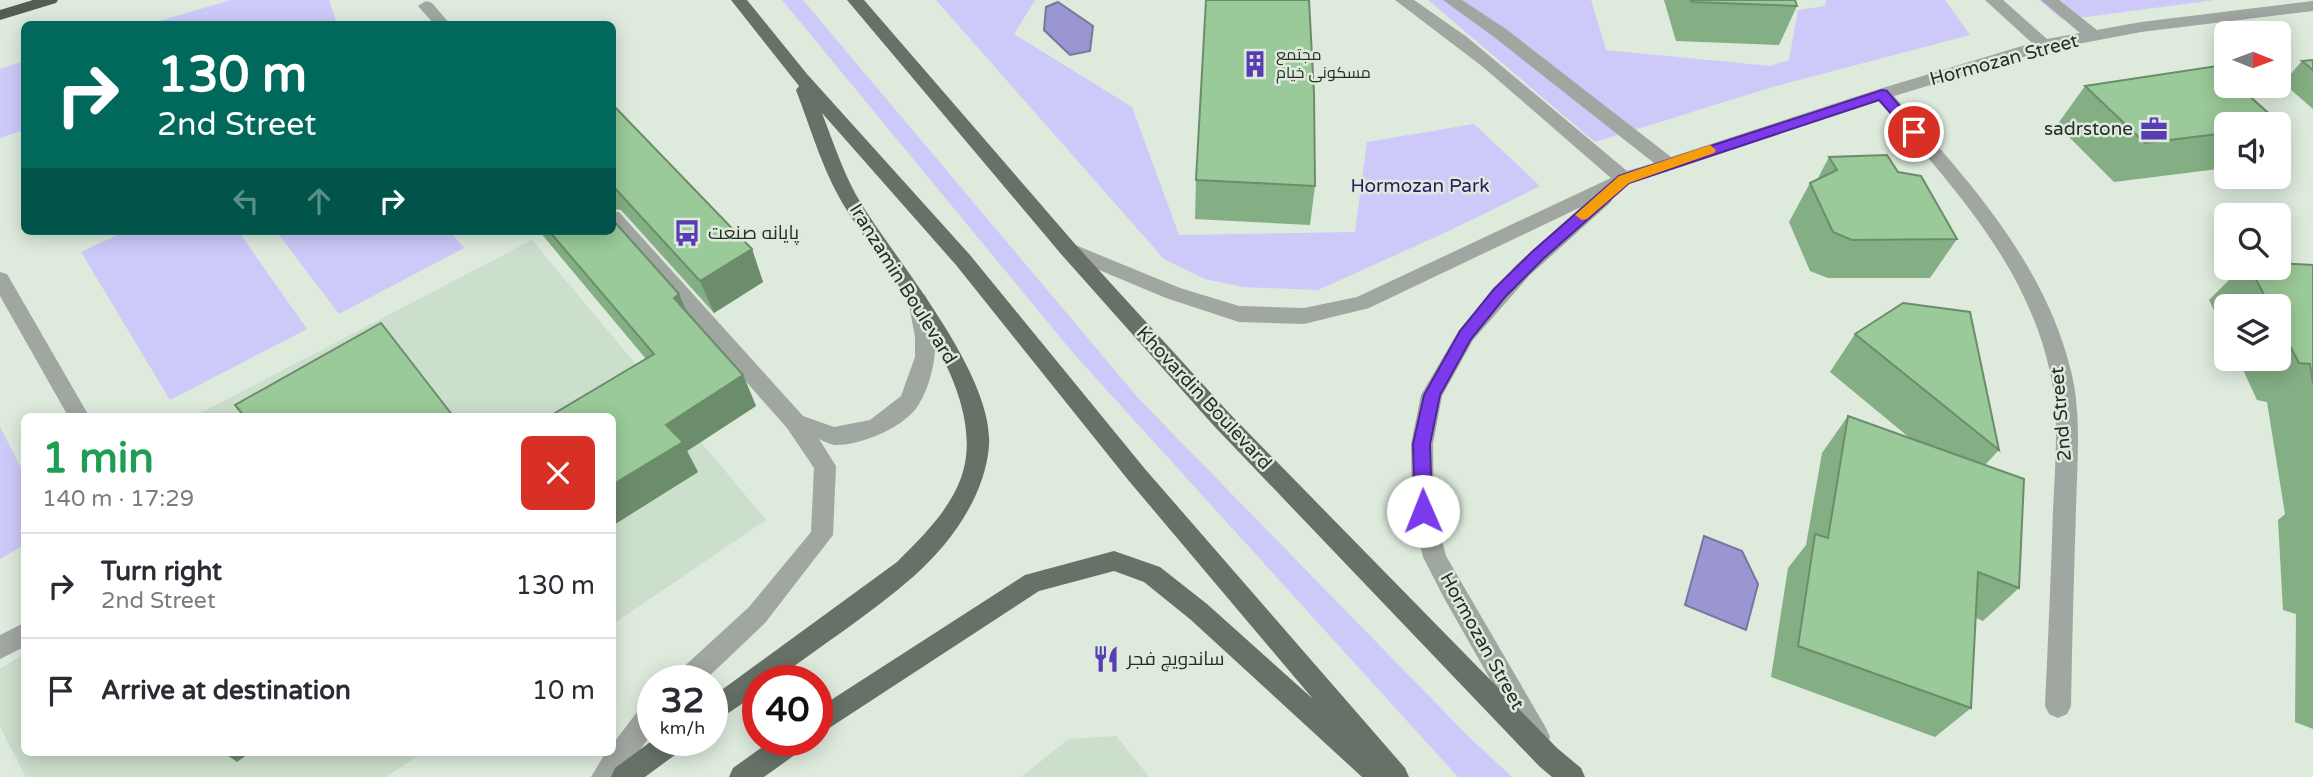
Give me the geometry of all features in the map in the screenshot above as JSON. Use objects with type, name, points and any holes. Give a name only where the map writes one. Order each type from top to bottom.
[{"type":"highway","points":[[0,15],[50,0]]},
{"type":"main road","points":[[739,0],[780,48],[801,78],[963,260],[1137,475],[1396,777]]},
{"type":"main road","name":"Khovardin Boulevard","points":[[855,0],[1068,249],[1222,420],[1548,757],[1572,777]]},
{"type":"main road","name":"Iranzamin Boulevard","points":[[728,700],[905,569],[932,542],[960,503],[974,474],[979,435],[967,389],[918,300],[854,207],[841,183],[801,78]]},
{"type":"main road","points":[[833,713],[1033,582],[1114,561],[1152,574],[1199,612],[1382,777]]},
{"type":"main road","points":[[637,773],[656,756]]},
{"type":"main road","points":[[742,777],[772,756]]},
{"type":"street","points":[[1403,0],[1452,32],[1624,179]]},
{"type":"street","points":[[1451,0],[1534,58],[1667,163]]},
{"type":"street","points":[[1993,0],[2044,45]]},
{"type":"street","points":[[2049,0],[2094,36]]},
{"type":"street","points":[[426,6],[439,21]]},
{"type":"street","name":"Hormozan Street","points":[[1068,249],[1173,293],[1239,314],[1304,316],[1362,303],[1624,179],[1882,94],[2044,45],[2141,27],[2313,6]]},
{"type":"street","points":[[1501,72],[1534,58]]},
{"type":"street","name":"2nd Street","points":[[1882,94],[1965,189],[1998,233],[2040,310],[2061,372],[2067,436],[2058,706]]},
{"type":"street","name":"Hormozan Street","points":[[1548,757],[1452,592],[1435,557],[1423,511],[1422,444],[1432,395],[1466,335],[1500,293],[1538,255],[1624,179]]},
{"type":"street","points":[[616,221],[795,422],[825,466],[822,535],[757,615],[703,665]]},
{"type":"street","points":[[0,279],[77,413]]},
{"type":"street","points":[[795,422],[834,436],[876,428],[910,401],[925,357],[925,337],[918,300]]},
{"type":"street","points":[[0,648],[21,636]]},
{"type":"street","points":[[604,777],[637,733]]},
{"type":"shaded area","points":[[1058,2],[1093,26],[1090,51],[1070,55],[1044,30],[1046,7]]},
{"type":"shaded area","points":[[532,240],[766,520],[616,622],[616,413],[201,413]]},
{"type":"shaded area","points":[[1704,536],[1742,551],[1758,584],[1746,630],[1685,605]]},
{"type":"shaded area","points":[[21,656],[21,756],[418,756],[386,777],[26,777],[0,727],[0,669]]},
{"type":"shaded area","points":[[1116,736],[1149,777],[1021,777],[1069,739]]},
{"type":"green space","points":[[231,0],[329,0],[336,21],[159,21]]},
{"type":"green space","points":[[782,0],[803,0],[1139,399],[1470,738],[1512,777],[1458,777],[1074,354]]},
{"type":"green space","name":"Hormozan Park","points":[[936,0],[1035,0],[1014,34],[1132,107],[1179,235],[1355,232],[1367,142],[1474,124],[1540,186],[1318,290],[1243,287],[1205,279],[1164,259]]},
{"type":"green space","points":[[1428,0],[1591,0],[1606,50],[1770,66],[1789,60],[1798,10],[1825,6],[1826,0],[1945,0],[1970,35],[1776,86],[1595,142]]},
{"type":"green space","points":[[2039,0],[2215,0],[2063,20]]},
{"type":"green space","points":[[21,62],[21,131],[0,138],[0,69]]},
{"type":"green space","points":[[117,235],[241,235],[307,329],[170,400],[81,252]]},
{"type":"green space","points":[[279,235],[453,235],[464,248],[339,314]]},
{"type":"green space","points":[[0,427],[21,468],[21,547],[0,559]]},
{"type":"building","name":"مجتمع مسکونی خیام","points":[[1206,0],[1309,0],[1315,186],[1196,180]]},
{"type":"building","points":[[1691,0],[1795,0],[1797,6],[1692,2]]},
{"type":"building","points":[[2313,60],[2313,70],[2302,61]]},
{"type":"building","points":[[2214,66],[2214,98],[2252,98],[2267,112],[2214,112],[2214,134],[2145,143],[2085,86]]},
{"type":"building","name":"پایانه صنعت","points":[[616,108],[752,249],[700,281],[616,189]]},
{"type":"building","points":[[1887,155],[1898,172],[1921,176],[1957,239],[1852,240],[1833,232],[1810,183],[1837,170],[1829,157]]},
{"type":"building","points":[[616,223],[679,294],[674,298],[743,375],[666,425],[683,442],[616,483],[616,413],[555,413],[654,354],[552,235],[616,235]]},
{"type":"building","points":[[2291,264],[2313,265],[2313,383],[2310,364],[2299,363],[2291,348],[2291,294],[2264,294],[2256,280],[2291,280]]},
{"type":"building","points":[[1903,303],[1970,312],[1999,450],[1855,334]]},
{"type":"building","points":[[381,323],[451,413],[242,413],[235,405]]},
{"type":"building","points":[[1848,416],[2024,479],[2019,588],[1978,572],[1971,708],[1798,646],[1815,534],[1828,538]]},
{"type":"slow traffic","points":[[1582,215],[1624,179],[1710,150]]},
{"type":"place","name":"مجتمع مسکونی خیام","points":[[1255,64]]},
{"type":"place","name":"sadrstone","points":[[2154,129]]},
{"type":"place","name":"پایانه صنعت","points":[[687,233]]},
{"type":"place","name":"ساندویچ فجر","points":[[1106,659]]},
{"type":"route","points":[[1423,511],[1422,444],[1432,395],[1466,335],[1500,293],[1538,255],[1624,179],[1882,94],[1914,132]]}]
